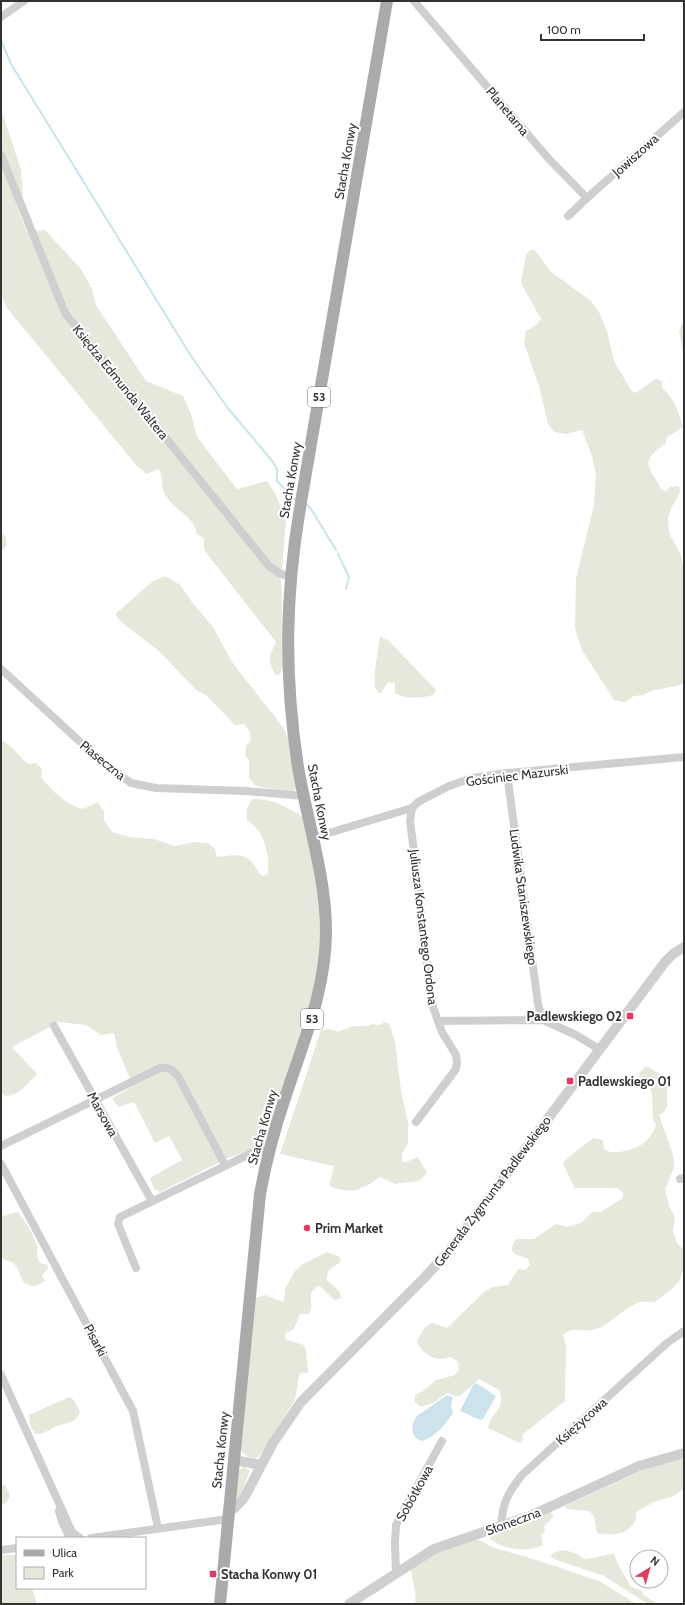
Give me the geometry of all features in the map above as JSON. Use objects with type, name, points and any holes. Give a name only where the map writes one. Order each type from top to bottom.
[{"type":"main road","name":"Stacha Konwy","points":[[220,1604],[257,1218],[269,1151],[314,1011],[323,974],[326,930],[325,910],[294,737],[289,684],[287,631],[290,577],[301,502],[387,1]]},
{"type":"street","points":[[1,17],[24,1]]},
{"type":"street","name":"Planetarna","points":[[414,1],[548,158],[587,198]]},
{"type":"street","name":"Jowiszowa","points":[[587,198],[684,112]]},
{"type":"street","name":"Księdza Edmunda Waltera","points":[[1,155],[65,312],[269,566],[279,573],[290,577]]},
{"type":"street","points":[[568,216],[587,198]]},
{"type":"street","name":"Piaseczna","points":[[1,669],[102,762],[123,778],[131,782],[156,788],[245,791],[304,796]]},
{"type":"street","name":"Gościniec Mazurski","points":[[312,838],[412,808],[418,802],[455,783],[472,778],[507,773],[684,757]]},
{"type":"street","name":"Ludwika Staniszewskiego","points":[[507,773],[538,1004],[543,1020]]},
{"type":"street","name":"Juliusza Konstantego Ordona","points":[[412,808],[410,821],[419,890],[424,951],[433,1007],[438,1021],[543,1020],[576,1035],[599,1048]]},
{"type":"street","name":"Generała Zygmunta Padlewskiego","points":[[228,1515],[244,1498],[281,1428],[301,1402],[424,1278],[448,1251],[665,962],[673,954],[684,947]]},
{"type":"street","points":[[416,1122],[457,1066],[456,1055],[442,1032],[438,1021]]},
{"type":"street","name":"Marsowa","points":[[54,1026],[152,1201]]},
{"type":"street","points":[[1,1146],[95,1099],[160,1068],[166,1067],[178,1076],[225,1165]]},
{"type":"street","points":[[136,1268],[118,1222],[123,1214],[258,1150],[269,1151]]},
{"type":"street","name":"Pisarki","points":[[1,1164],[133,1411],[158,1528]]},
{"type":"street","name":"Księżycowa","points":[[501,1526],[502,1512],[508,1493],[522,1475],[667,1343],[684,1331]]},
{"type":"street","points":[[1,1374],[74,1537]]},
{"type":"street","name":"Sobótkowa","points":[[396,1572],[396,1525],[442,1441]]},
{"type":"street","name":"Słoneczna","points":[[349,1604],[396,1572],[439,1547],[501,1526],[563,1502],[639,1466],[684,1453]]},
{"type":"street","points":[[234,1460],[261,1465]]},
{"type":"street","points":[[98,1537],[228,1515]]},
{"type":"street","points":[[1,1550],[16,1548]]},
{"type":"green space","points":[[1,109],[21,170],[23,194],[16,204],[27,232],[45,230],[81,269],[92,289],[96,305],[146,381],[183,396],[191,414],[197,437],[237,489],[267,481],[275,493],[286,520],[281,581],[284,662],[281,673],[276,676],[270,663],[270,656],[276,642],[204,550],[204,538],[197,534],[192,522],[174,506],[166,496],[159,469],[146,474],[137,466],[7,308],[1,294]]},
{"type":"green space","points":[[530,250],[535,250],[551,272],[591,301],[599,312],[607,331],[614,361],[631,390],[634,393],[637,392],[658,379],[662,382],[662,388],[673,400],[683,427],[666,438],[666,443],[652,455],[648,464],[661,489],[666,491],[670,487],[678,486],[681,490],[671,509],[668,519],[669,533],[681,555],[684,570],[684,684],[651,691],[644,695],[634,696],[624,702],[614,700],[582,650],[575,628],[576,579],[594,505],[596,476],[592,456],[582,430],[566,434],[554,432],[548,424],[540,389],[524,343],[526,331],[536,325],[541,319],[521,283],[526,255]]},
{"type":"green space","points":[[684,321],[684,359],[679,330]]},
{"type":"green space","points":[[1,531],[6,538],[7,545],[1,551]]},
{"type":"green space","points":[[165,576],[180,585],[213,627],[232,662],[282,726],[288,737],[298,789],[289,792],[256,786],[249,778],[249,760],[245,756],[246,745],[251,741],[250,731],[244,724],[235,725],[207,696],[195,689],[159,651],[121,622],[115,614],[152,582]]},
{"type":"green space","points":[[380,637],[388,640],[435,689],[436,691],[433,695],[419,698],[404,697],[395,693],[395,683],[388,682],[381,693],[378,693],[375,686],[375,669]]},
{"type":"green space","points":[[1,740],[9,745],[28,764],[36,763],[42,769],[41,777],[65,801],[83,809],[98,802],[104,811],[104,820],[112,832],[130,837],[154,839],[175,846],[194,842],[208,843],[215,849],[217,857],[235,855],[247,858],[262,876],[268,874],[267,851],[258,830],[247,820],[247,809],[252,799],[273,802],[303,817],[322,906],[322,946],[315,991],[264,1145],[228,1158],[160,1192],[154,1189],[150,1178],[182,1160],[169,1136],[155,1143],[134,1102],[118,1107],[112,1098],[133,1086],[117,1047],[114,1033],[101,1035],[86,1025],[59,1022],[12,1047],[37,1074],[19,1092],[5,1096],[1,1092]]},
{"type":"green space","points":[[385,1022],[389,1024],[395,1041],[401,1091],[408,1123],[408,1143],[402,1154],[402,1161],[406,1162],[418,1157],[427,1173],[419,1181],[395,1184],[380,1177],[368,1185],[356,1190],[350,1191],[337,1189],[329,1186],[334,1166],[280,1154],[321,1030],[330,1029],[338,1032],[353,1026],[366,1026],[372,1024],[380,1025]]},
{"type":"green space","points":[[646,1066],[664,1076],[670,1077],[672,1080],[670,1087],[667,1089],[667,1107],[663,1113],[659,1115],[673,1155],[674,1168],[665,1189],[669,1206],[675,1217],[673,1232],[677,1243],[684,1250],[683,1269],[679,1281],[655,1302],[640,1302],[628,1308],[599,1328],[592,1330],[574,1330],[563,1335],[566,1346],[565,1401],[522,1435],[523,1440],[520,1443],[488,1428],[492,1418],[500,1406],[501,1397],[499,1390],[479,1379],[460,1396],[455,1396],[448,1393],[433,1403],[421,1407],[415,1402],[415,1395],[423,1391],[436,1380],[455,1375],[459,1369],[458,1362],[451,1357],[442,1359],[434,1358],[426,1354],[420,1348],[417,1341],[425,1327],[432,1323],[447,1328],[484,1292],[492,1287],[508,1285],[518,1269],[525,1270],[530,1265],[528,1259],[516,1255],[512,1251],[513,1244],[516,1239],[534,1239],[556,1224],[567,1227],[581,1223],[592,1212],[601,1212],[623,1198],[623,1193],[618,1188],[575,1188],[563,1164],[566,1159],[593,1138],[603,1141],[604,1149],[613,1152],[632,1149],[646,1141],[656,1125],[653,1116],[652,1096],[649,1085],[638,1082],[640,1072]]},
{"type":"green space","points":[[18,1212],[37,1246],[38,1259],[40,1262],[48,1265],[48,1268],[42,1276],[45,1281],[36,1286],[30,1285],[23,1281],[16,1265],[3,1259],[1,1253],[1,1217]]},
{"type":"green space","points":[[327,1252],[340,1257],[340,1263],[330,1269],[327,1274],[327,1280],[340,1292],[341,1298],[334,1300],[320,1286],[317,1286],[311,1294],[311,1307],[308,1314],[300,1314],[294,1329],[286,1333],[285,1337],[287,1340],[304,1345],[308,1372],[301,1373],[299,1375],[295,1400],[261,1454],[255,1459],[244,1454],[240,1447],[255,1298],[265,1295],[283,1302],[285,1289],[295,1271],[303,1264]]},
{"type":"green space","points":[[69,1397],[74,1400],[80,1412],[76,1419],[43,1433],[35,1434],[30,1425],[29,1415]]},
{"type":"green space","points":[[684,1457],[684,1488],[674,1496],[654,1502],[636,1512],[635,1520],[632,1526],[624,1532],[613,1534],[597,1533],[594,1516],[589,1511],[566,1509],[565,1506],[643,1470]]},
{"type":"green space","points":[[244,1467],[250,1471],[240,1496],[236,1498],[237,1471]]},
{"type":"green space","points":[[1,1484],[6,1486],[10,1496],[7,1502],[1,1505]]},
{"type":"green space","points":[[550,1512],[553,1514],[553,1517],[544,1526],[545,1532],[541,1535],[543,1545],[530,1549],[508,1548],[489,1538],[495,1532]]},
{"type":"green space","points":[[474,1540],[479,1540],[492,1547],[540,1561],[601,1582],[636,1604],[415,1604],[415,1590],[411,1568],[434,1554]]},
{"type":"green space","points":[[563,1550],[576,1553],[584,1559],[614,1554],[629,1584],[629,1589],[642,1591],[644,1595],[657,1604],[648,1604],[604,1576],[557,1560],[550,1556],[555,1552]]},
{"type":"green space","points":[[1,1555],[16,1555],[16,1589],[32,1589],[37,1604],[1,1604]]},
{"type":"water","points":[[476,1383],[496,1396],[483,1419],[480,1420],[460,1411],[473,1385]]},
{"type":"water","points":[[447,1395],[453,1397],[451,1406],[453,1413],[447,1421],[440,1430],[427,1439],[422,1441],[415,1437],[412,1427],[417,1416]]},
{"type":"waterway","points":[[1,40],[11,64],[191,356],[227,407],[273,462],[277,469],[277,481],[296,501]]},
{"type":"waterway","points":[[306,504],[311,509],[336,550]]},
{"type":"waterway","points":[[338,554],[349,577],[346,589]]},
{"type":"place","name":"Padlewskiego 02","points":[[630,1016]]},
{"type":"place","name":"Padlewskiego 01","points":[[570,1081]]},
{"type":"place","name":"Prim Market","points":[[307,1228]]},
{"type":"place","name":"Stacha Konwy 01","points":[[213,1574]]}]
